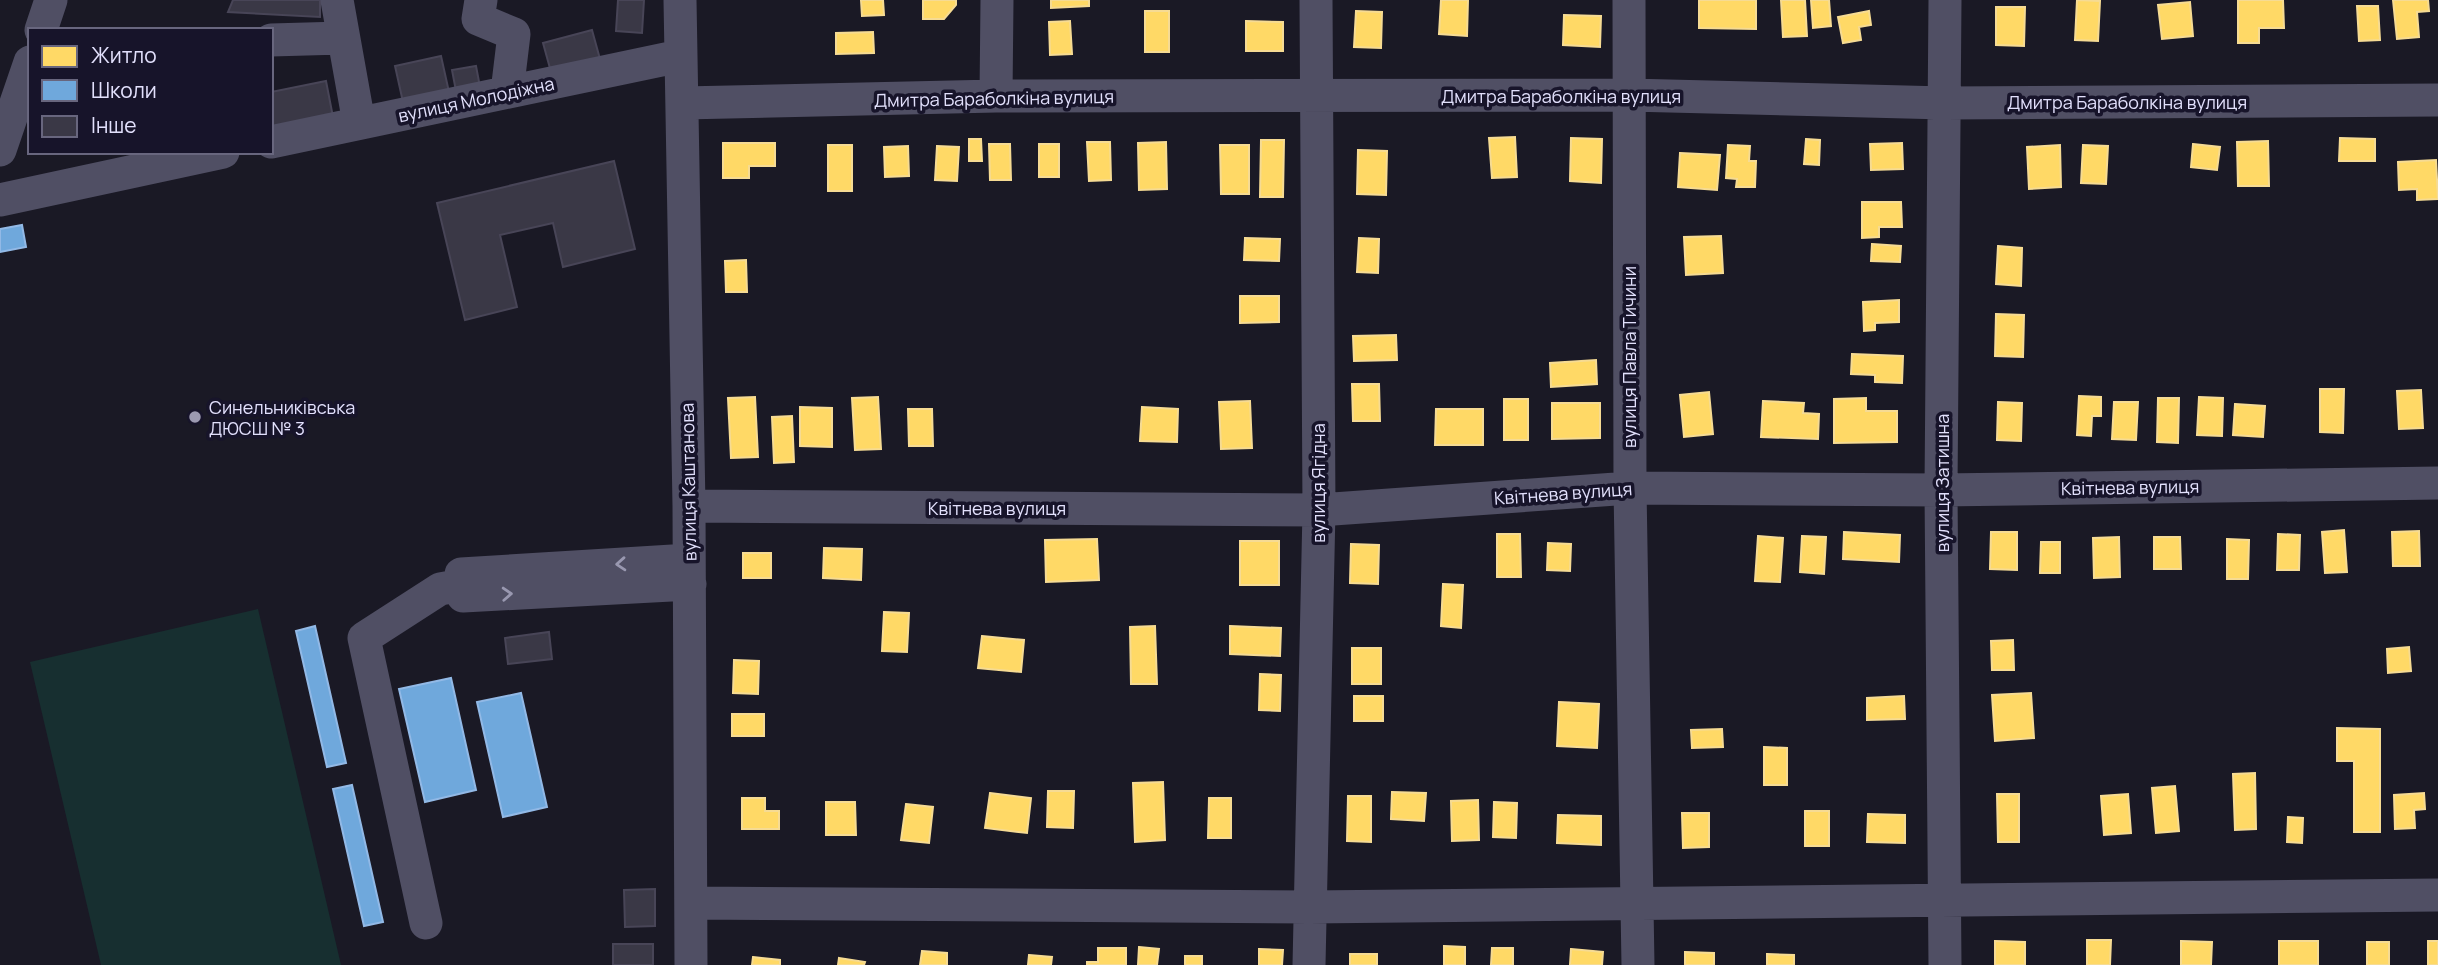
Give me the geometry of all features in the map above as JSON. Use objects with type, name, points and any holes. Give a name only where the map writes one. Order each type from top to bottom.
[{"type":"street","points":[[42,28],[51,0]]},
{"type":"street","points":[[337,0],[359,123]]},
{"type":"street","points":[[481,0],[478,19],[514,34],[507,92]]},
{"type":"street","name":"вулиця Каштанова","points":[[680,0],[690,572],[691,965]]},
{"type":"street","points":[[996,96],[997,0]]},
{"type":"street","name":"вулиця Ягідна","points":[[1309,965],[1319,510],[1316,0]]},
{"type":"street","name":"вулиця Павла Тичини","points":[[1629,0],[1630,488],[1638,965]]},
{"type":"street","name":"вулиця Затишна","points":[[1945,0],[1941,490],[1945,965]]},
{"type":"street","points":[[273,40],[342,38]]},
{"type":"street","name":"вулиця Молодіжна","points":[[273,142],[680,56]]},
{"type":"street","points":[[0,150],[28,68]]},
{"type":"street","name":"Дмитра Бараболкіна вулиця","points":[[683,103],[996,96],[1629,95],[1945,103],[2438,100]]},
{"type":"street","points":[[0,200],[71,199],[217,154]]},
{"type":"street","name":"Квітнева вулиця","points":[[689,506],[1319,510],[1630,488],[1941,490],[2438,483]]},
{"type":"street","points":[[426,923],[364,638],[440,589],[462,586],[461,574],[690,572]]},
{"type":"street","points":[[692,903],[1310,907],[2438,894]]},
{"type":"green space","points":[[258,609],[341,965],[101,965],[30,662]]},
{"type":"building: Житло","points":[[861,0],[883,0],[884,15],[862,16]]},
{"type":"building: Житло","points":[[923,0],[956,0],[956,5],[944,19],[923,19]]},
{"type":"building: Житло","points":[[1051,0],[1089,0],[1089,6],[1051,8]]},
{"type":"building: Житло","points":[[1441,0],[1468,0],[1467,36],[1439,34]]},
{"type":"building: Житло","points":[[1699,0],[1756,0],[1756,29],[1699,28]]},
{"type":"building: Житло","points":[[1781,0],[1805,0],[1807,36],[1783,37]]},
{"type":"building: Житло","points":[[1811,0],[1829,0],[1831,26],[1813,28]]},
{"type":"building: Житло","points":[[2077,0],[2100,1],[2098,41],[2075,40]]},
{"type":"building: Житло","points":[[2238,0],[2283,0],[2284,28],[2259,28],[2259,43],[2238,43]]},
{"type":"building: Житло","points":[[2393,0],[2428,0],[2429,11],[2417,12],[2419,37],[2397,39]]},
{"type":"building: Житло","points":[[2190,2],[2193,36],[2162,39],[2158,5]]},
{"type":"building: Житло","points":[[2357,6],[2378,6],[2380,40],[2359,41]]},
{"type":"building: Житло","points":[[1996,7],[2025,7],[2024,46],[1996,45]]},
{"type":"building: Житло","points":[[1145,11],[1169,11],[1169,52],[1145,52]]},
{"type":"building: Житло","points":[[1356,11],[1382,12],[1381,48],[1354,47]]},
{"type":"building: Житло","points":[[1869,11],[1871,25],[1859,27],[1861,40],[1843,43],[1838,17]]},
{"type":"building: Житло","points":[[1564,15],[1601,16],[1600,47],[1563,45]]},
{"type":"building: Житло","points":[[1070,21],[1072,54],[1050,55],[1049,22]]},
{"type":"building: Житло","points":[[1246,21],[1283,22],[1283,51],[1246,51]]},
{"type":"building: Житло","points":[[873,32],[874,53],[836,54],[836,33]]},
{"type":"building: Житло","points":[[1515,137],[1517,177],[1492,178],[1489,138]]},
{"type":"building: Житло","points":[[1571,138],[1602,139],[1601,183],[1570,181]]},
{"type":"building: Житло","points":[[2340,138],[2375,139],[2375,161],[2339,161]]},
{"type":"building: Житло","points":[[969,139],[981,139],[982,161],[969,161]]},
{"type":"building: Житло","points":[[1806,139],[1820,140],[1819,165],[1804,164]]},
{"type":"building: Житло","points":[[1261,140],[1284,140],[1283,197],[1260,197]]},
{"type":"building: Житло","points":[[2268,141],[2269,186],[2238,186],[2237,142]]},
{"type":"building: Житло","points":[[1087,142],[1110,142],[1111,180],[1089,181]]},
{"type":"building: Житло","points":[[1166,142],[1167,189],[1139,190],[1138,143]]},
{"type":"building: Житло","points":[[723,143],[775,143],[775,166],[749,166],[749,178],[723,178]]},
{"type":"building: Житло","points":[[1902,143],[1903,169],[1871,170],[1870,144]]},
{"type":"building: Житло","points":[[989,144],[1010,144],[1011,180],[990,180]]},
{"type":"building: Житло","points":[[1039,144],[1059,144],[1059,177],[1039,177]]},
{"type":"building: Житло","points":[[2193,144],[2220,147],[2217,170],[2191,167]]},
{"type":"building: Житло","points":[[828,145],[852,145],[852,191],[828,191]]},
{"type":"building: Житло","points":[[1220,145],[1249,145],[1249,194],[1221,194]]},
{"type":"building: Житло","points":[[1728,145],[1750,146],[1749,161],[1756,161],[1755,187],[1736,187],[1737,179],[1726,178]]},
{"type":"building: Житло","points":[[2060,145],[2061,187],[2029,189],[2027,147]]},
{"type":"building: Житло","points":[[2083,145],[2108,146],[2106,184],[2081,183]]},
{"type":"building: Житло","points":[[908,146],[909,176],[885,177],[884,147]]},
{"type":"building: Житло","points":[[937,146],[959,147],[957,181],[935,180]]},
{"type":"building: Житло","points":[[1358,150],[1387,151],[1386,195],[1357,194]]},
{"type":"building: Житло","points":[[1680,153],[1720,155],[1717,190],[1678,187]]},
{"type":"building: Житло","points":[[2436,160],[2438,199],[2417,200],[2417,189],[2399,190],[2398,162]]},
{"type":"building: Житло","points":[[1862,202],[1901,202],[1902,227],[1879,227],[1879,237],[1862,238]]},
{"type":"building: Житло","points":[[1721,236],[1723,273],[1686,275],[1684,237]]},
{"type":"building: Житло","points":[[1245,238],[1280,239],[1279,261],[1244,260]]},
{"type":"building: Житло","points":[[1359,238],[1379,239],[1378,273],[1357,272]]},
{"type":"building: Житло","points":[[1872,244],[1901,246],[1900,262],[1871,261]]},
{"type":"building: Житло","points":[[1998,246],[2022,248],[2021,286],[1996,284]]},
{"type":"building: Житло","points":[[746,260],[747,292],[726,292],[725,261]]},
{"type":"building: Житло","points":[[1240,296],[1279,296],[1279,322],[1240,323]]},
{"type":"building: Житло","points":[[1899,300],[1899,322],[1875,323],[1875,330],[1864,331],[1863,302]]},
{"type":"building: Житло","points":[[1996,314],[2024,315],[2023,357],[1995,356]]},
{"type":"building: Житло","points":[[1396,335],[1397,360],[1354,361],[1353,336]]},
{"type":"building: Житло","points":[[1852,354],[1903,356],[1902,383],[1875,382],[1875,375],[1851,374]]},
{"type":"building: Житло","points":[[1596,360],[1597,384],[1551,387],[1550,363]]},
{"type":"building: Житло","points":[[1352,384],[1379,384],[1380,421],[1353,421]]},
{"type":"building: Житло","points":[[2320,389],[2344,389],[2343,433],[2320,432]]},
{"type":"building: Житло","points":[[2421,390],[2423,428],[2399,429],[2397,391]]},
{"type":"building: Житло","points":[[1709,392],[1713,434],[1684,437],[1680,395]]},
{"type":"building: Житло","points":[[2079,396],[2101,397],[2101,416],[2092,416],[2091,436],[2077,435]]},
{"type":"building: Житло","points":[[755,397],[758,457],[731,458],[728,398]]},
{"type":"building: Житло","points":[[878,397],[881,449],[855,450],[852,398]]},
{"type":"building: Житло","points":[[2199,397],[2223,398],[2222,436],[2197,435]]},
{"type":"building: Житло","points":[[1866,398],[1866,411],[1897,411],[1897,442],[1834,443],[1834,399]]},
{"type":"building: Житло","points":[[2158,398],[2179,398],[2178,443],[2157,442]]},
{"type":"building: Житло","points":[[1504,399],[1528,399],[1528,440],[1504,440]]},
{"type":"building: Житло","points":[[1250,401],[1252,448],[1221,449],[1219,402]]},
{"type":"building: Житло","points":[[1763,401],[1804,403],[1803,413],[1819,414],[1818,439],[1761,437]]},
{"type":"building: Житло","points":[[1998,402],[2022,403],[2021,441],[1997,440]]},
{"type":"building: Житло","points":[[2114,402],[2138,402],[2136,440],[2112,439]]},
{"type":"building: Житло","points":[[1552,403],[1600,403],[1600,438],[1552,439]]},
{"type":"building: Житло","points":[[2235,404],[2265,406],[2263,437],[2233,435]]},
{"type":"building: Житло","points":[[800,407],[832,408],[832,447],[800,446]]},
{"type":"building: Житло","points":[[1142,407],[1178,409],[1177,442],[1140,441]]},
{"type":"building: Житло","points":[[908,409],[932,409],[933,446],[909,446]]},
{"type":"building: Житло","points":[[1436,409],[1483,409],[1483,445],[1435,445]]},
{"type":"building: Житло","points":[[792,416],[794,462],[774,463],[772,417]]},
{"type":"building: Житло","points":[[2344,530],[2347,572],[2325,573],[2322,532]]},
{"type":"building: Житло","points":[[2419,531],[2420,566],[2393,566],[2392,532]]},
{"type":"building: Житло","points":[[1844,532],[1900,535],[1899,562],[1843,559]]},
{"type":"building: Житло","points":[[1991,532],[2017,532],[2017,570],[1990,569]]},
{"type":"building: Житло","points":[[1497,534],[1520,534],[1521,577],[1497,577]]},
{"type":"building: Житло","points":[[2278,534],[2300,535],[2299,570],[2277,570]]},
{"type":"building: Житло","points":[[1758,536],[1783,538],[1780,582],[1755,581]]},
{"type":"building: Житло","points":[[1802,536],[1826,537],[1824,574],[1800,572]]},
{"type":"building: Житло","points":[[2119,537],[2120,577],[2094,578],[2093,538]]},
{"type":"building: Житло","points":[[2154,537],[2180,537],[2181,569],[2154,569]]},
{"type":"building: Житло","points":[[1097,539],[1099,580],[1046,582],[1045,540]]},
{"type":"building: Житло","points":[[2227,539],[2249,540],[2248,579],[2227,579]]},
{"type":"building: Житло","points":[[1240,541],[1279,541],[1279,585],[1240,585]]},
{"type":"building: Житло","points":[[2041,542],[2060,542],[2060,573],[2040,573]]},
{"type":"building: Житло","points":[[1548,543],[1571,544],[1570,571],[1547,570]]},
{"type":"building: Житло","points":[[1351,544],[1379,545],[1378,584],[1350,583]]},
{"type":"building: Житло","points":[[824,548],[862,549],[861,580],[823,578]]},
{"type":"building: Житло","points":[[743,553],[771,553],[771,578],[743,578]]},
{"type":"building: Житло","points":[[1443,584],[1463,585],[1461,628],[1441,626]]},
{"type":"building: Житло","points":[[884,612],[909,613],[907,652],[882,651]]},
{"type":"building: Житло","points":[[1155,626],[1157,684],[1131,684],[1130,627]]},
{"type":"building: Житло","points":[[1230,626],[1281,628],[1280,656],[1230,654]]},
{"type":"building: Житло","points":[[982,636],[1024,640],[1021,672],[978,668]]},
{"type":"building: Житло","points":[[2013,640],[2014,670],[1992,670],[1991,641]]},
{"type":"building: Житло","points":[[2409,647],[2411,671],[2388,673],[2387,649]]},
{"type":"building: Житло","points":[[1352,648],[1381,648],[1381,684],[1352,684]]},
{"type":"building: Житло","points":[[734,660],[759,661],[758,694],[733,693]]},
{"type":"building: Житло","points":[[1260,674],[1281,675],[1280,711],[1259,710]]},
{"type":"building: Житло","points":[[2031,693],[2034,738],[1995,741],[1992,695]]},
{"type":"building: Житло","points":[[1354,696],[1383,696],[1383,721],[1354,721]]},
{"type":"building: Житло","points":[[1904,696],[1905,719],[1867,720],[1867,698]]},
{"type":"building: Житло","points":[[1559,702],[1599,704],[1597,748],[1557,746]]},
{"type":"building: Житло","points":[[732,714],[764,714],[764,736],[732,736]]},
{"type":"building: Житло","points":[[2337,728],[2380,729],[2380,832],[2354,832],[2354,761],[2337,761]]},
{"type":"building: Житло","points":[[1722,729],[1723,747],[1692,748],[1691,730]]},
{"type":"building: Житло","points":[[1764,747],[1787,748],[1787,785],[1764,785]]},
{"type":"building: Житло","points":[[2255,773],[2256,829],[2235,830],[2233,774]]},
{"type":"building: Житло","points":[[1163,782],[1165,840],[1135,842],[1133,783]]},
{"type":"building: Житло","points":[[2175,786],[2179,831],[2156,833],[2152,788]]},
{"type":"building: Житло","points":[[1048,791],[1074,791],[1073,828],[1047,827]]},
{"type":"building: Житло","points":[[1392,792],[1426,793],[1424,821],[1391,819]]},
{"type":"building: Житло","points":[[990,793],[1031,798],[1027,833],[985,828]]},
{"type":"building: Житло","points":[[2424,793],[2425,809],[2414,810],[2415,828],[2395,829],[2394,795]]},
{"type":"building: Житло","points":[[1997,794],[2019,794],[2019,842],[1998,842]]},
{"type":"building: Житло","points":[[2128,794],[2131,833],[2104,835],[2101,796]]},
{"type":"building: Житло","points":[[1348,796],[1371,796],[1371,842],[1347,841]]},
{"type":"building: Житло","points":[[742,798],[765,798],[765,811],[779,811],[779,829],[742,829]]},
{"type":"building: Житло","points":[[1209,798],[1231,798],[1231,838],[1208,838]]},
{"type":"building: Житло","points":[[1478,800],[1479,840],[1452,841],[1451,801]]},
{"type":"building: Житло","points":[[826,802],[855,802],[856,835],[826,835]]},
{"type":"building: Житло","points":[[1494,802],[1517,803],[1516,838],[1493,837]]},
{"type":"building: Житло","points":[[906,804],[933,807],[929,843],[901,840]]},
{"type":"building: Житло","points":[[1805,811],[1829,811],[1829,846],[1805,846]]},
{"type":"building: Житло","points":[[1682,813],[1709,813],[1709,847],[1683,848]]},
{"type":"building: Житло","points":[[1868,814],[1905,815],[1905,843],[1867,842]]},
{"type":"building: Житло","points":[[1558,815],[1601,816],[1601,845],[1557,843]]},
{"type":"building: Житло","points":[[2288,817],[2303,818],[2302,843],[2287,842]]},
{"type":"building: Житло","points":[[2087,940],[2111,940],[2110,965],[2087,965]]},
{"type":"building: Житло","points":[[1995,941],[2025,942],[2025,965],[1995,965]]},
{"type":"building: Житло","points":[[2181,941],[2212,942],[2211,965],[2181,965]]},
{"type":"building: Житло","points":[[2279,941],[2318,941],[2318,965],[2279,965]]},
{"type":"building: Житло","points":[[2428,941],[2438,941],[2438,965],[2428,965]]},
{"type":"building: Житло","points":[[2367,942],[2389,942],[2389,965],[2367,965]]},
{"type":"building: Житло","points":[[1444,946],[1465,947],[1465,965],[1444,965]]},
{"type":"building: Житло","points":[[1139,947],[1159,949],[1157,965],[1138,965]]},
{"type":"building: Житло","points":[[1098,948],[1126,948],[1126,965],[1087,965],[1087,962],[1098,962]]},
{"type":"building: Житло","points":[[1492,948],[1513,948],[1513,965],[1491,965]]},
{"type":"building: Житло","points":[[1259,949],[1283,950],[1282,965],[1259,965]]},
{"type":"building: Житло","points":[[1571,949],[1603,952],[1602,965],[1570,965]]},
{"type":"building: Житло","points":[[922,951],[947,953],[947,965],[920,965]]},
{"type":"building: Житло","points":[[1685,952],[1714,953],[1714,965],[1685,965]]},
{"type":"building: Житло","points":[[1350,954],[1377,954],[1377,965],[1350,965]]},
{"type":"building: Житло","points":[[1767,954],[1794,955],[1794,965],[1767,965]]},
{"type":"building: Житло","points":[[1029,955],[1052,957],[1051,965],[1028,965]]},
{"type":"building: Житло","points":[[1185,956],[1202,956],[1202,965],[1185,965]]},
{"type":"building: Житло","points":[[753,957],[780,960],[780,965],[752,965]]},
{"type":"building: Житло","points":[[839,958],[865,962],[864,965],[838,965]]},
{"type":"building: Школи","points":[[22,225],[26,247],[0,252],[0,229]]},
{"type":"building: Школи","points":[[315,626],[346,763],[327,767],[296,631]]},
{"type":"building: Школи","points":[[451,678],[476,790],[425,802],[399,689]]},
{"type":"building: Школи","points":[[521,693],[547,807],[503,817],[477,702]]},
{"type":"building: Школи","points":[[352,785],[383,922],[364,926],[333,789]]},
{"type":"building: Інше","points":[[233,0],[320,0],[320,17],[228,12]]},
{"type":"building: Інше","points":[[618,0],[644,0],[642,33],[616,31]]},
{"type":"building: Інше","points":[[592,30],[600,59],[551,72],[543,43]]},
{"type":"building: Інше","points":[[441,56],[449,92],[403,102],[395,66]]},
{"type":"building: Інше","points":[[476,66],[480,87],[456,91],[452,70]]},
{"type":"building: Інше","points":[[326,81],[333,117],[273,129],[273,92]]},
{"type":"building: Інше","points":[[614,161],[635,249],[563,267],[553,223],[500,235],[517,307],[465,320],[437,203]]},
{"type":"building: Інше","points":[[549,632],[552,659],[508,664],[505,638]]},
{"type":"building: Інше","points":[[655,889],[655,926],[625,927],[624,890]]},
{"type":"building: Інше","points":[[613,944],[653,944],[653,965],[613,965]]},
{"type":"place","name":"Синельниківська ДЮСШ № 3","points":[[195,417]]}]
